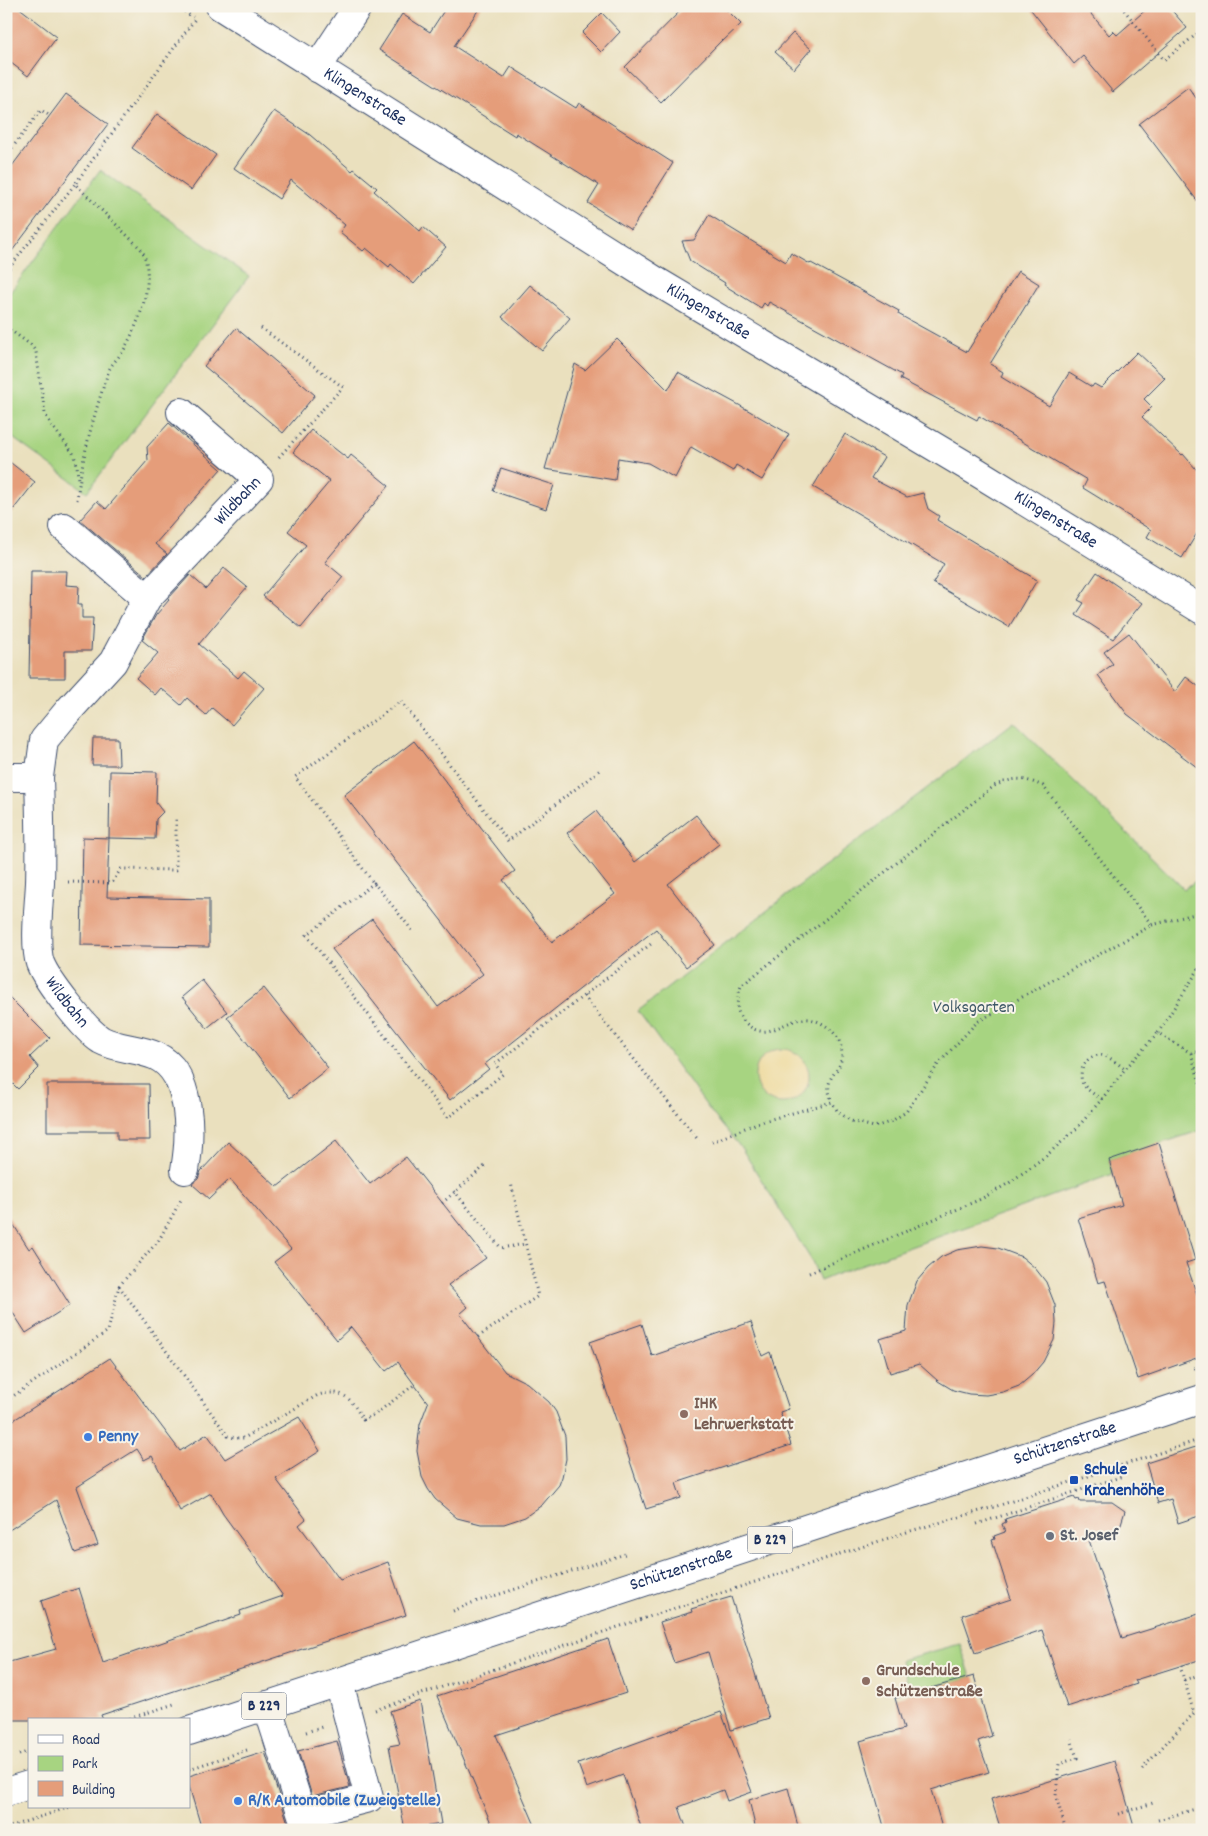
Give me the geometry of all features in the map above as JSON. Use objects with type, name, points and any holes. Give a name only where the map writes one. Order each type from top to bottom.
[{"type":"street","name":"Klingenstraße","points":[[220,6],[656,281],[960,462],[1202,610]]},
{"type":"street","points":[[317,68],[358,6]]},
{"type":"street","name":"Wildbahn","points":[[181,412],[259,479],[147,598],[113,662],[44,740],[40,776],[39,954],[40,961],[49,980],[92,1032],[102,1040],[157,1056],[173,1071],[183,1089],[186,1111],[189,1138],[185,1170]]},
{"type":"street","points":[[64,527],[147,598]]},
{"type":"street","points":[[6,776],[40,776]]},
{"type":"street","name":"Schützenstraße","points":[[190,1731],[1202,1399]]},
{"type":"street","points":[[267,1705],[302,1815],[370,1798],[339,1682]]},
{"type":"street","points":[[6,1792],[28,1784]]},
{"type":"path","points":[[6,272],[75,184],[195,19],[176,6]]},
{"type":"path","points":[[1121,6],[1164,60],[1202,30]]},
{"type":"path","points":[[6,156],[41,110],[50,116]]},
{"type":"path","points":[[6,326],[31,345],[36,352],[45,414],[73,453],[79,488],[87,445],[109,370],[124,350],[148,285],[147,261],[142,250],[75,184]]},
{"type":"path","points":[[259,479],[343,387],[261,328]]},
{"type":"path","points":[[412,930],[375,885],[295,777],[401,701],[508,841],[600,770]]},
{"type":"path","points":[[1152,926],[1043,786],[1026,779],[1009,780],[994,786],[741,986],[737,1006],[740,1017],[748,1026],[759,1031],[769,1032],[796,1021],[809,1019],[822,1024],[834,1032],[842,1049],[840,1064],[828,1085],[832,1102],[838,1112],[851,1121],[874,1127],[890,1122],[906,1112],[939,1063],[977,1022],[1152,926],[1202,912]]},
{"type":"path","points":[[40,881],[112,883],[121,869],[176,870],[176,818]]},
{"type":"path","points":[[375,885],[374,883],[307,935],[448,1118],[503,1074],[495,1064],[651,944]]},
{"type":"path","points":[[809,1273],[981,1200],[1009,1184],[1046,1156],[1076,1129],[1125,1069],[1158,1033],[1202,964]]},
{"type":"path","points":[[584,996],[699,1140]]},
{"type":"path","points":[[1158,1033],[1191,1053],[1202,1051]]},
{"type":"path","points":[[1191,1053],[1202,1090]]},
{"type":"path","points":[[1102,1099],[1085,1086],[1082,1081],[1081,1069],[1084,1064],[1094,1056],[1101,1055],[1125,1069]]},
{"type":"path","points":[[712,1142],[757,1124],[832,1102]]},
{"type":"path","points":[[442,1203],[485,1166]]},
{"type":"path","points":[[6,1401],[108,1331],[119,1286],[159,1240],[182,1201],[185,1170]]},
{"type":"path","points":[[478,1337],[538,1296],[511,1184]]},
{"type":"path","points":[[454,1191],[501,1248],[526,1244]]},
{"type":"path","points":[[119,1286],[228,1436],[244,1438],[326,1393],[335,1393],[351,1400],[363,1420],[374,1415],[414,1385]]},
{"type":"path","points":[[190,1769],[349,1719],[618,1626],[1202,1439]]},
{"type":"path","points":[[977,1524],[1123,1476]]},
{"type":"path","points":[[1142,1769],[1194,1713],[1180,1666]]},
{"type":"path","points":[[1184,1680],[1202,1674]]},
{"type":"path","points":[[1064,1824],[1056,1796],[1059,1764],[1076,1758],[1071,1739]]},
{"type":"path","points":[[1118,1814],[1153,1803]]},
{"type":"path","points":[[1158,1820],[1202,1806]]},
{"type":"path","points":[[6,1828],[67,1808]]},
{"type":"green space","points":[[100,170],[249,276],[87,492],[6,433],[6,298]]},
{"type":"green space","name":"Volksgarten","points":[[1014,722],[1184,889],[1202,877],[1202,1130],[1109,1160],[1113,1174],[820,1281],[812,1261],[742,1149],[711,1112],[638,1011]]},
{"type":"green space","points":[[960,1644],[971,1677],[911,1694],[901,1660]]},
{"type":"sand","points":[[782,1049],[792,1051],[801,1057],[807,1066],[809,1076],[807,1086],[801,1095],[792,1101],[782,1103],[772,1101],[763,1095],[757,1086],[755,1076],[757,1066],[763,1057],[772,1051]]},
{"type":"building","points":[[6,6],[17,6],[57,37],[28,76],[6,59]]},
{"type":"building","points":[[447,6],[481,6],[454,46],[504,78],[511,67],[576,108],[579,103],[673,163],[631,230],[588,203],[599,185],[516,133],[515,136],[379,50],[402,14],[430,32]]},
{"type":"building","points":[[685,6],[723,6],[741,24],[722,40],[661,102],[625,67]]},
{"type":"building","points":[[1028,6],[1084,6],[1109,35],[1113,31],[1117,35],[1150,6],[1168,6],[1187,28],[1113,92],[1083,56],[1074,64]]},
{"type":"building","points":[[602,13],[620,32],[601,52],[582,33]]},
{"type":"building","points":[[793,33],[811,49],[794,69],[775,52]]},
{"type":"building","points":[[1188,87],[1202,106],[1202,207],[1139,124]]},
{"type":"building","points":[[66,94],[108,124],[6,259],[6,174]]},
{"type":"building","points":[[274,111],[310,135],[352,171],[354,169],[377,188],[374,191],[420,231],[423,227],[446,247],[414,284],[391,264],[389,267],[366,248],[363,251],[340,232],[345,225],[291,180],[279,199],[234,168]]},
{"type":"building","points":[[157,114],[216,155],[191,190],[132,148]]},
{"type":"building","points":[[709,215],[786,262],[791,253],[811,263],[899,311],[898,314],[967,352],[1018,271],[1039,284],[990,364],[1003,372],[1001,377],[1049,406],[1069,373],[1092,387],[1094,384],[1101,388],[1137,352],[1165,378],[1144,399],[1152,407],[1142,417],[1183,454],[1202,476],[1202,525],[1182,558],[1147,537],[1151,530],[1083,488],[1087,480],[979,416],[977,420],[900,379],[902,375],[769,302],[767,306],[764,303],[761,308],[690,261],[682,241],[694,240]]},
{"type":"building","points":[[530,285],[570,318],[542,351],[502,317]]},
{"type":"building","points":[[236,328],[315,395],[283,433],[204,366]]},
{"type":"building","points":[[617,339],[668,390],[678,372],[789,434],[762,480],[736,465],[733,471],[691,447],[675,478],[648,463],[618,458],[615,480],[545,469],[575,364],[585,370]]},
{"type":"building","points":[[169,423],[221,469],[155,544],[167,554],[146,576],[80,520],[97,501],[106,509],[148,460],[147,447]]},
{"type":"building","points":[[311,430],[348,459],[351,455],[389,486],[325,562],[343,577],[301,628],[263,596],[306,545],[288,531],[330,481],[293,452]]},
{"type":"building","points":[[845,434],[884,457],[871,478],[907,497],[923,493],[928,509],[939,516],[937,520],[1037,580],[1009,627],[933,583],[944,564],[813,487]]},
{"type":"building","points":[[6,459],[35,482],[6,519]]},
{"type":"building","points":[[501,468],[554,485],[546,509],[493,491]]},
{"type":"building","points":[[224,568],[247,587],[199,644],[238,678],[244,671],[264,688],[232,725],[212,708],[206,715],[187,698],[181,705],[161,688],[155,695],[136,678],[158,653],[142,640],[156,615],[168,599],[190,575],[206,589]]},
{"type":"building","points":[[31,571],[67,571],[66,585],[79,586],[78,604],[82,604],[82,618],[93,618],[91,651],[65,651],[65,678],[29,678]]},
{"type":"building","points":[[1097,572],[1142,603],[1113,639],[1076,615],[1084,603],[1078,600]]},
{"type":"building","points":[[1129,633],[1175,692],[1186,677],[1202,689],[1202,771],[1127,714],[1098,675],[1113,664],[1104,652]]},
{"type":"building","points":[[93,738],[118,738],[119,765],[92,765]]},
{"type":"building","points":[[414,741],[515,871],[503,880],[552,942],[615,894],[567,833],[596,811],[635,862],[696,815],[719,844],[668,884],[715,945],[686,967],[656,929],[485,1064],[489,1069],[450,1100],[332,949],[372,919],[438,1007],[483,974],[344,795]]},
{"type":"building","points":[[110,771],[157,772],[156,803],[163,812],[156,819],[155,839],[109,838]]},
{"type":"building","points":[[83,837],[109,838],[107,897],[209,899],[209,947],[81,945]]},
{"type":"building","points":[[202,980],[227,1012],[207,1028],[182,997]]},
{"type":"building","points":[[264,988],[328,1068],[290,1098],[227,1017]]},
{"type":"building","points":[[6,994],[50,1038],[30,1057],[39,1068],[18,1089],[8,1079],[6,1080]]},
{"type":"building","points":[[47,1084],[149,1084],[150,1140],[117,1140],[117,1131],[47,1131]]},
{"type":"building","points":[[336,1141],[370,1184],[406,1157],[486,1258],[448,1285],[468,1307],[460,1314],[505,1372],[527,1383],[549,1402],[556,1412],[565,1436],[566,1459],[559,1485],[542,1505],[525,1517],[504,1524],[481,1524],[457,1518],[435,1499],[422,1477],[417,1451],[420,1424],[428,1403],[398,1362],[386,1371],[351,1327],[337,1340],[274,1262],[291,1249],[230,1179],[209,1199],[192,1184],[198,1179],[201,1171],[228,1142],[277,1187]]},
{"type":"building","points":[[1159,1143],[1195,1260],[1186,1263],[1202,1309],[1202,1356],[1138,1379],[1105,1281],[1098,1283],[1078,1218],[1122,1205],[1109,1160]]},
{"type":"building","points":[[6,1213],[29,1249],[33,1246],[70,1305],[26,1333],[6,1302]]},
{"type":"building","points":[[982,1246],[998,1248],[1022,1257],[1035,1268],[1046,1282],[1055,1305],[1056,1323],[1054,1340],[1043,1362],[1019,1386],[1003,1392],[986,1395],[969,1394],[953,1390],[938,1381],[919,1364],[890,1373],[880,1339],[906,1331],[908,1305],[917,1281],[941,1257],[957,1250]]},
{"type":"building","points":[[751,1322],[762,1356],[770,1352],[789,1409],[780,1412],[791,1445],[676,1483],[681,1498],[646,1509],[590,1342],[642,1324],[652,1356]]},
{"type":"building","points":[[110,1358],[180,1451],[207,1434],[225,1459],[299,1417],[320,1451],[276,1479],[306,1519],[299,1525],[340,1580],[388,1562],[406,1615],[101,1715],[102,1718],[28,1718],[28,1720],[6,1720],[6,1663],[56,1649],[41,1601],[79,1588],[103,1663],[241,1615],[240,1611],[283,1596],[223,1514],[211,1493],[180,1511],[152,1456],[144,1460],[137,1449],[77,1487],[98,1545],[75,1553],[56,1500],[6,1532],[6,1425]]},
{"type":"building","points":[[1202,1445],[1202,1515],[1178,1523],[1171,1499],[1158,1503],[1146,1463]]},
{"type":"building","points":[[1074,1497],[1076,1500],[1079,1499],[1080,1502],[1112,1502],[1125,1511],[1119,1530],[1089,1540],[1122,1638],[1202,1613],[1202,1659],[1135,1680],[1137,1684],[1067,1707],[1042,1630],[975,1653],[962,1615],[1011,1599],[992,1540],[995,1539],[994,1536],[1005,1532],[1002,1524],[1006,1522],[1005,1519]]},
{"type":"building","points":[[731,1597],[769,1718],[731,1730],[708,1652],[674,1663],[660,1622],[692,1612],[691,1609]]},
{"type":"building","points":[[608,1639],[626,1693],[496,1735],[537,1830],[494,1830],[437,1696]]},
{"type":"building","points":[[974,1676],[992,1736],[978,1741],[989,1772],[931,1790],[943,1830],[885,1830],[860,1741],[904,1729],[895,1698]]},
{"type":"building","points":[[420,1701],[441,1824],[405,1830],[389,1746],[400,1744],[390,1711]]},
{"type":"building","points":[[721,1712],[752,1792],[727,1801],[723,1790],[679,1807],[687,1830],[642,1830],[623,1775],[587,1788],[578,1764]]},
{"type":"building","points":[[337,1741],[350,1787],[312,1796],[298,1751]]},
{"type":"building","points":[[265,1752],[287,1820],[295,1830],[202,1830],[190,1789],[190,1776]]},
{"type":"building","points":[[1115,1761],[1135,1830],[1001,1830],[991,1799]]},
{"type":"building","points":[[788,1788],[799,1830],[756,1830],[749,1800]]},
{"type":"place","name":"IHK Lehrwerkstatt","points":[[684,1414]]},
{"type":"place","name":"Penny","points":[[88,1437]]},
{"type":"place","name":"Schule Krahenhöhe","points":[[1074,1480]]},
{"type":"place","name":"St. Josef","points":[[1050,1536]]},
{"type":"place","name":"Grundschule Schützenstraße","points":[[866,1681]]},
{"type":"place","name":"R/K Automobile (Zweigstelle)","points":[[238,1801]]}]
